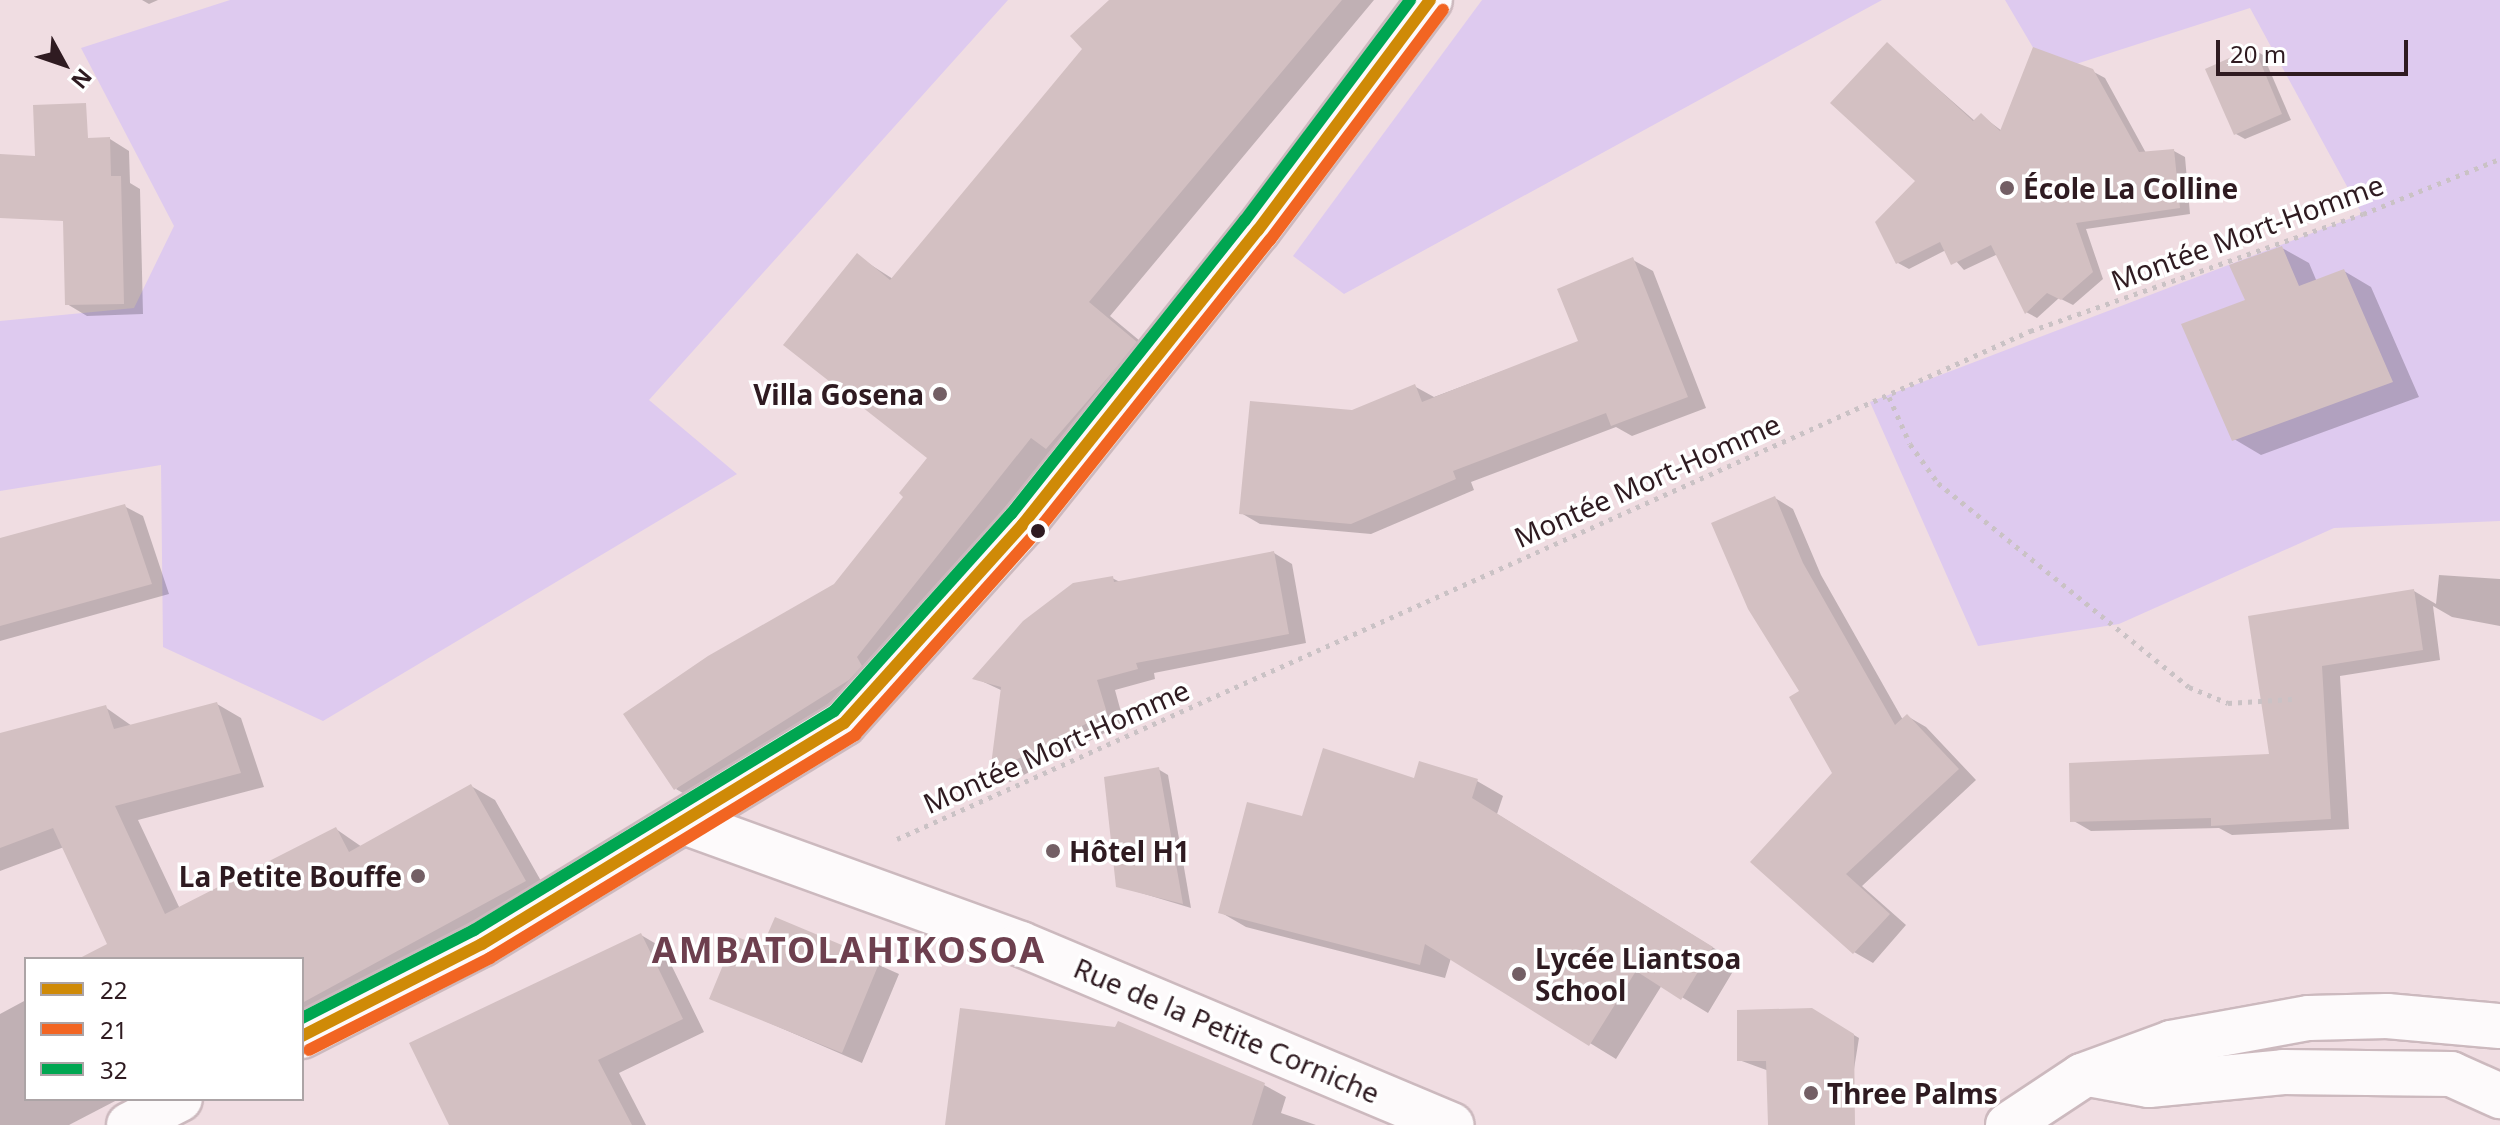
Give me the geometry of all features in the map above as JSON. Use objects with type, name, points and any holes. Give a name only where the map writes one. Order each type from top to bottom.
[{"type":"street","points":[[304,1035],[482,944],[687,823],[844,723],[1033,512],[1258,230],[1430,0]]},
{"type":"street","name":"Rue de la Petite Corniche","points":[[687,823],[1021,944],[1451,1125]]},
{"type":"street","points":[[2008,1125],[2089,1074],[2171,1043],[2309,1018],[2387,1016],[2500,1026]]},
{"type":"street","points":[[2089,1074],[2149,1085],[2283,1072],[2451,1074],[2500,1096]]},
{"type":"street","points":[[129,1125],[176,1101]]},
{"type":"path","name":"Montée Mort-Homme","points":[[824,872],[2066,317],[2363,214],[2500,159]]},
{"type":"path","points":[[1889,397],[1910,444],[1938,483],[2189,687],[2228,703],[2292,699]]},
{"type":"shaded area","points":[[230,0],[1008,0],[649,400],[737,474],[323,721],[163,647],[161,465],[0,491],[0,321],[134,308],[174,226],[81,48]]},
{"type":"shaded area","points":[[1482,0],[1882,0],[1344,294],[1293,256]]},
{"type":"shaded area","points":[[2005,0],[2500,0],[2500,521],[2334,528],[2119,624],[1978,646],[1870,402],[2362,214],[2250,8],[2048,73]]},
{"type":"building","points":[[1109,0],[1342,0],[1089,302],[1137,342],[1116,368],[1046,449],[1031,438],[857,657],[862,666],[849,680],[674,790],[623,714],[708,656],[834,584],[903,497],[899,493],[927,458],[783,345],[857,253],[890,280],[1082,49],[1070,36]]},
{"type":"building","points":[[1887,42],[1973,121],[1981,113],[2000,131],[2033,47],[2093,69],[2139,152],[2174,149],[2180,208],[2076,223],[2093,272],[2061,300],[2047,293],[2025,314],[1991,245],[1951,265],[1940,242],[1896,264],[1875,222],[1915,181],[1830,103]]},
{"type":"building","points":[[2254,47],[2282,114],[2234,135],[2205,69]]},
{"type":"building","points":[[86,103],[88,138],[110,137],[111,176],[121,176],[124,304],[65,305],[63,221],[0,218],[0,154],[35,156],[33,105]]},
{"type":"building","points":[[2282,246],[2299,286],[2344,269],[2393,382],[2232,441],[2181,324],[2245,300],[2229,265]]},
{"type":"building","points":[[1633,257],[1688,397],[1611,426],[1606,413],[1453,471],[1456,479],[1351,524],[1239,514],[1250,401],[1352,410],[1415,384],[1422,402],[1578,341],[1557,289]]},
{"type":"building","points":[[1775,496],[1803,563],[1895,725],[1907,714],[1959,769],[1846,874],[1890,914],[1853,954],[1750,862],[1832,773],[1789,697],[1799,691],[1748,609],[1711,523]]},
{"type":"building","points":[[125,504],[152,584],[0,626],[0,538]]},
{"type":"building","points":[[1274,551],[1289,634],[1136,663],[1138,669],[1097,680],[1107,713],[990,773],[1001,687],[972,679],[1023,621],[1073,583],[1113,576],[1114,582]]},
{"type":"building","points":[[2414,589],[2423,650],[2322,666],[2331,819],[2211,826],[2211,818],[2070,822],[2069,763],[2269,754],[2248,616]]},
{"type":"building","points":[[217,702],[241,773],[115,806],[165,914],[336,827],[349,852],[471,784],[526,881],[304,1002],[304,957],[82,957],[107,944],[53,828],[0,848],[0,733],[106,705],[114,729]]},
{"type":"building","points":[[1323,748],[1414,778],[1419,761],[1478,779],[1472,798],[1713,947],[1681,1000],[1636,971],[1589,1046],[1425,944],[1420,965],[1218,913],[1247,802],[1302,816]]},
{"type":"building","points":[[1159,767],[1183,904],[1116,887],[1104,777]]},
{"type":"building","points":[[775,917],[880,961],[842,1053],[709,999],[735,936],[762,947]]},
{"type":"building","points":[[641,933],[683,1019],[598,1060],[632,1125],[449,1125],[409,1043]]},
{"type":"building","points":[[960,1008],[1115,1027],[1118,1021],[1265,1083],[1252,1125],[945,1125]]},
{"type":"building","name":"Three Palms","points":[[1812,1008],[1854,1034],[1855,1125],[1768,1125],[1766,1061],[1737,1061],[1737,1010]]},
{"type":"transit line","name":"32","points":[[304,1017],[474,930],[834,711],[1011,514],[1245,220],[1410,0]]},
{"type":"transit line","name":"22","points":[[304,1035],[482,944],[844,723],[1023,524],[1258,230],[1430,0]]},
{"type":"transit line","name":"21","points":[[309,1050],[490,958],[855,735],[1035,534],[1270,240],[1443,10]]},
{"type":"place","name":"École La Colline","points":[[2007,188]]},
{"type":"place","name":"Villa Gosena","points":[[940,394]]},
{"type":"place","name":"Hôtel H1","points":[[1053,851]]},
{"type":"place","name":"La Petite Bouffe","points":[[418,876]]},
{"type":"place","name":"Lycée Liantsoa School","points":[[1519,974]]},
{"type":"place","name":"Three Palms","points":[[1811,1093]]},
{"type":"district","name":"AMBATOLAHIKOSOA","points":[[849,950]]}]
